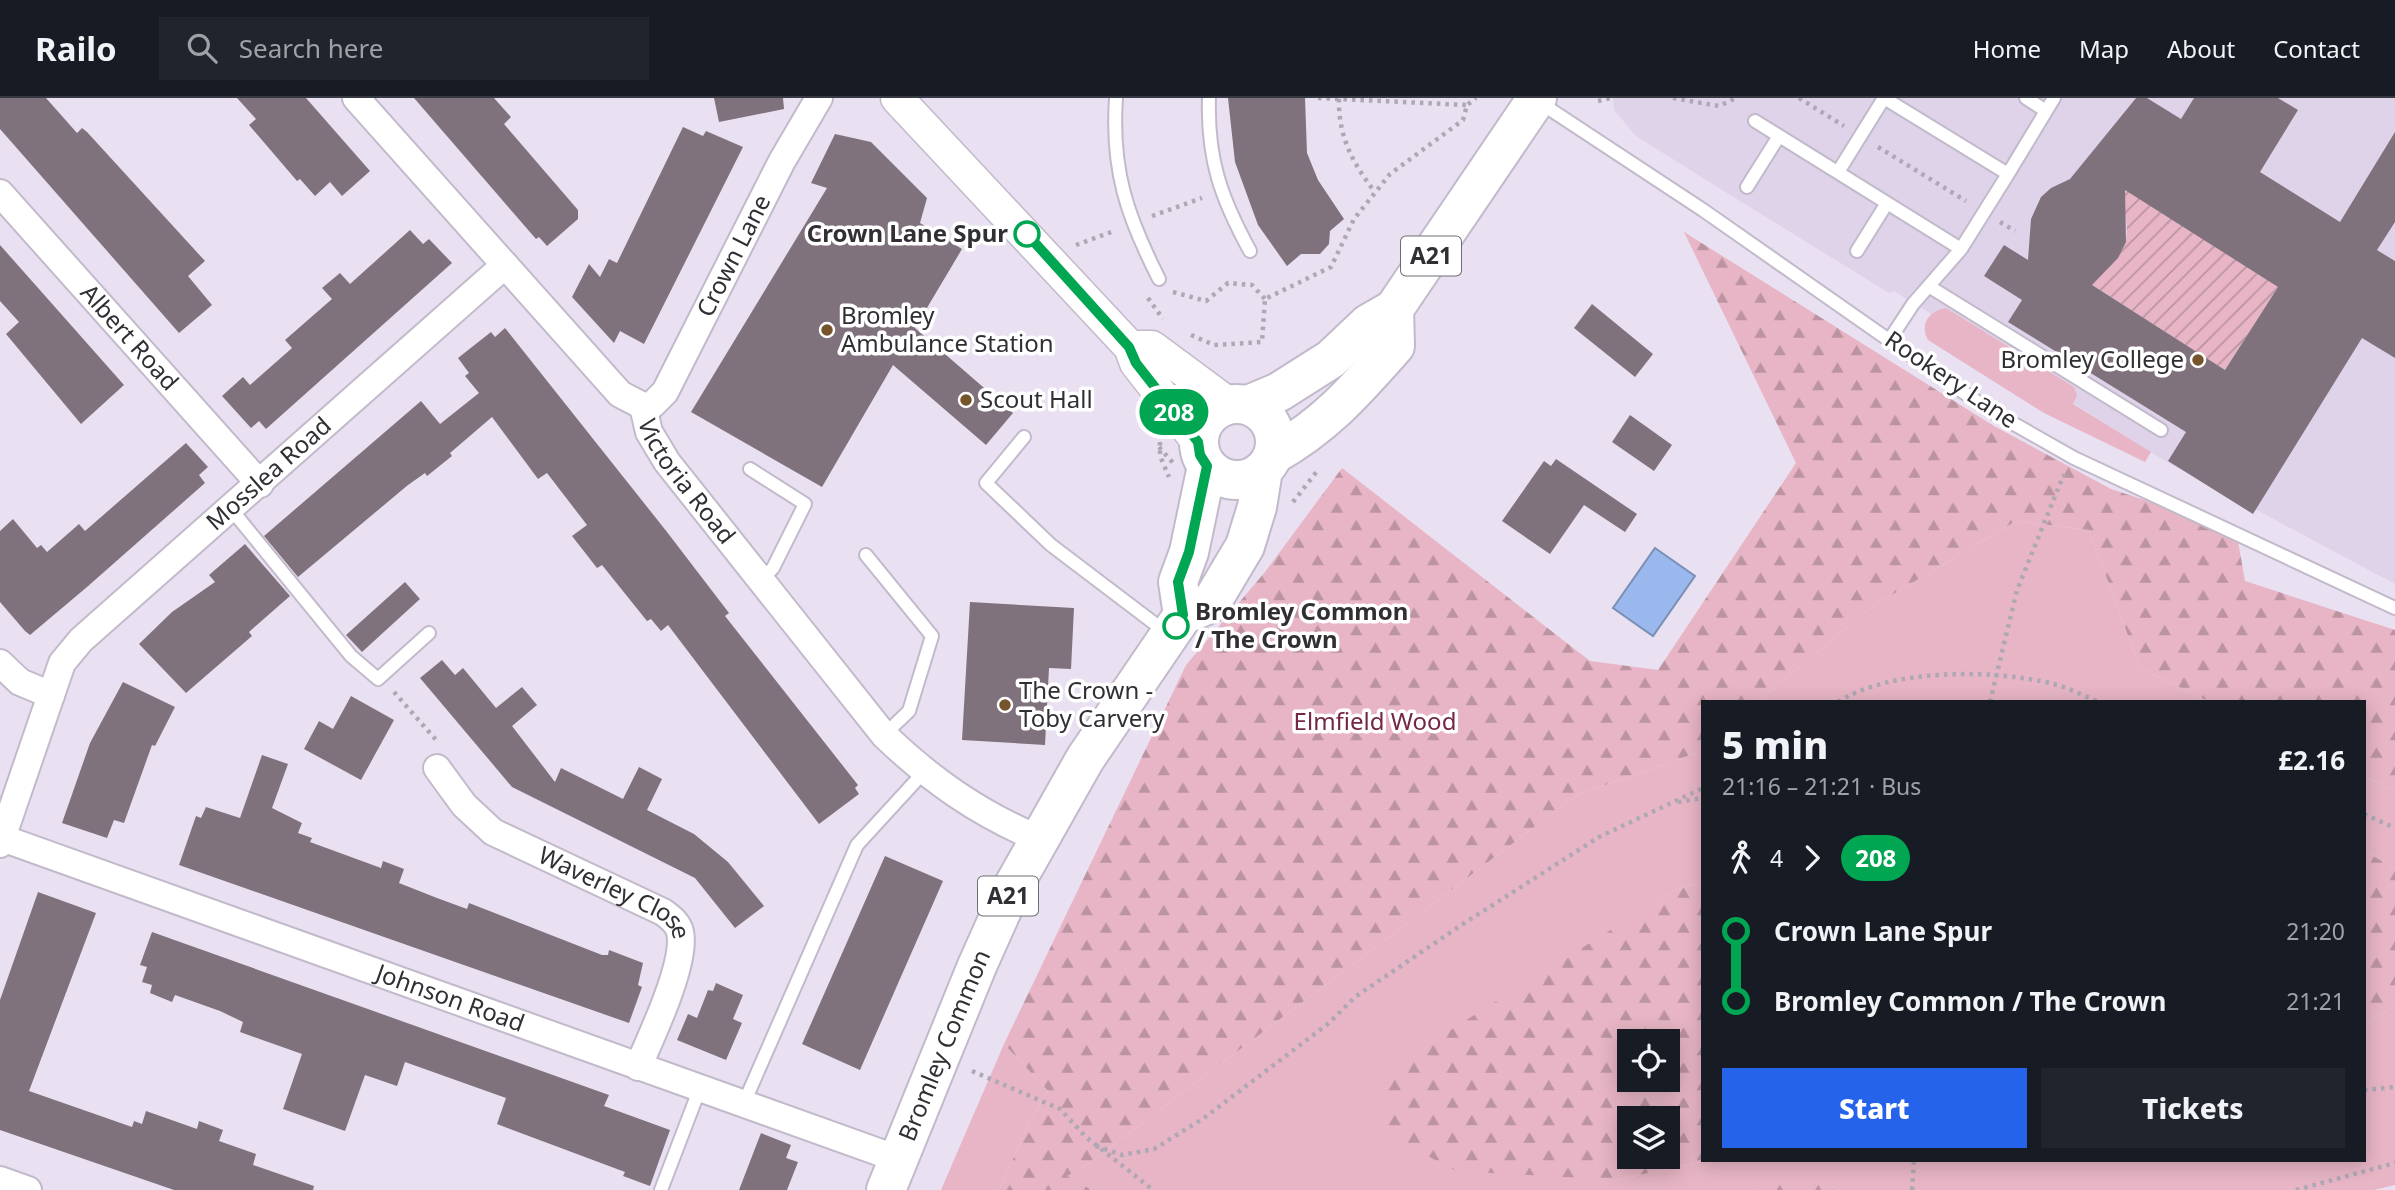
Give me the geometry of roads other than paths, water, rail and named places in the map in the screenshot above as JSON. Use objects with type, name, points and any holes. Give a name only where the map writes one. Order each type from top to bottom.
[{"type":"main road","name":"A21","points":[[1238,404],[1279,392],[1320,366],[1367,324],[1394,309],[1536,99]]},
{"type":"main road","name":"A21","points":[[1268,463],[1312,432],[1340,407],[1395,346],[1394,309]]},
{"type":"main road","points":[[1176,626],[1178,582],[1189,552],[1206,418],[1238,404],[1258,410],[1272,426],[1275,443],[1268,463],[1244,480],[1231,480],[1203,454]]},
{"type":"main road","name":"Bromley Common","points":[[892,1175],[1011,890],[1085,759],[1176,626],[1211,603],[1245,546],[1268,463]]},
{"type":"street","name":"Victoria Road","points":[[356,98],[620,394],[643,406],[649,432],[667,462],[884,735],[923,773],[1009,826],[1039,839]]},
{"type":"street","name":"Crown Lane","points":[[643,406],[652,405],[665,392],[782,161],[819,98]]},
{"type":"street","points":[[897,98],[1129,347],[1136,363],[1203,454]]},
{"type":"street","name":"Albert Road","points":[[0,193],[260,484]]},
{"type":"street","name":"Mosslea Road","points":[[1,841],[62,663],[81,640],[505,265]]},
{"type":"street","points":[[1129,347],[1152,347],[1238,404]]},
{"type":"street","points":[[0,663],[20,682],[51,695]]},
{"type":"street","name":"Waverley Close","points":[[437,768],[464,805],[493,832],[663,912],[679,927],[681,942],[677,965],[638,1067]]},
{"type":"street","name":"Johnson Road","points":[[1,841],[744,1104],[892,1175]]},
{"type":"street","points":[[0,1180],[28,1190]]},
{"type":"lane","points":[[1116,98],[1113,134],[1124,200],[1132,224],[1159,279]]},
{"type":"lane","points":[[1209,98],[1210,152],[1220,191],[1250,251]]},
{"type":"lane","points":[[1838,173],[1884,98],[2008,174]]},
{"type":"lane","points":[[2026,98],[2046,111]]},
{"type":"lane","points":[[1891,339],[1913,304],[1961,249],[2054,98]]},
{"type":"lane","name":"Rookery Lane","points":[[1536,99],[1891,339],[1986,408],[2074,458],[2395,608]]},
{"type":"lane","points":[[1755,121],[1961,249]]},
{"type":"lane","points":[[1747,187],[1779,136]]},
{"type":"lane","points":[[1857,251],[1887,202]]},
{"type":"lane","points":[[1930,287],[2161,430]]},
{"type":"lane","points":[[1024,437],[986,483],[1051,545],[1176,626]]},
{"type":"lane","points":[[750,469],[805,504],[774,568],[761,581]]},
{"type":"lane","points":[[231,509],[351,656],[378,679],[429,633]]},
{"type":"lane","points":[[866,555],[932,636],[909,711],[884,735]]},
{"type":"lane","points":[[744,1104],[857,845],[923,773]]},
{"type":"lane","points":[[661,1190],[700,1088]]},
{"type":"water","points":[[1655,548],[1695,576],[1653,636],[1613,608]]},
{"type":"place","name":"Crown Lane Spur","points":[[1027,234]]},
{"type":"place","name":"Bromley Ambulance Station","points":[[827,330]]},
{"type":"place","name":"Bromley College","points":[[2198,360]]},
{"type":"place","name":"Scout Hall","points":[[966,400]]},
{"type":"place","name":"Bromley Common / The Crown","points":[[1176,626]]},
{"type":"place","name":"The Crown - Toby Carvery","points":[[1005,705]]},
{"type":"park label","name":"Elmfield Wood","points":[[1375,722]]}]
